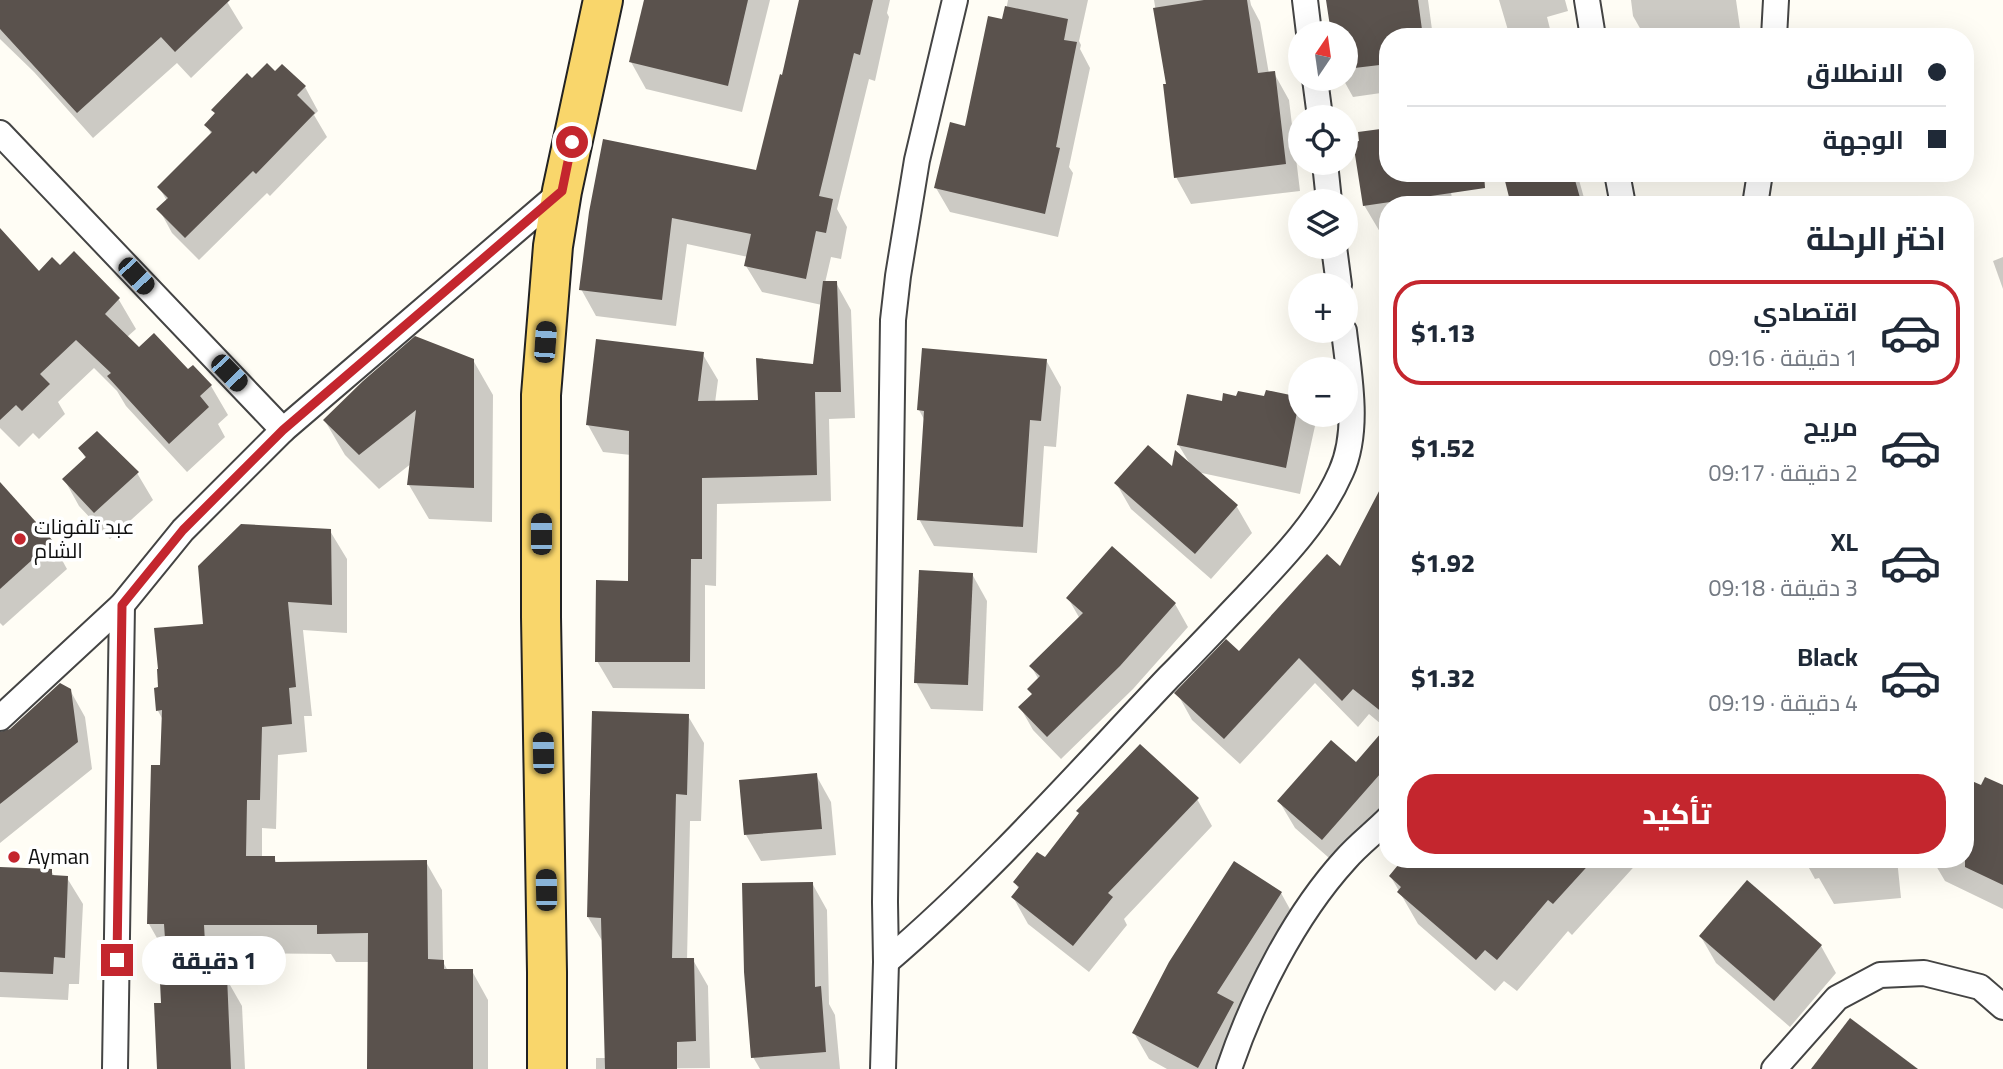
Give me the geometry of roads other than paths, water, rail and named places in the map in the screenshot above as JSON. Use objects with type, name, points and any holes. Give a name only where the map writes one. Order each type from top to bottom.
[{"type":"main road","points":[[547,1069],[541,395],[550,268],[562,191],[603,0]]},
{"type":"street","points":[[883,1069],[893,320],[917,160],[955,0]]},
{"type":"street","points":[[1304,0],[1307,21]]},
{"type":"street","points":[[1587,0],[1592,28]]},
{"type":"street","points":[[1774,28],[1776,0]]},
{"type":"street","points":[[0,133],[283,430]]},
{"type":"street","points":[[0,718],[122,605],[183,530],[283,430],[562,191]]},
{"type":"street","points":[[886,962],[934,922],[995,862],[1270,572],[1318,515],[1342,470],[1352,428],[1345,343]]},
{"type":"street","points":[[115,1069],[122,605]]},
{"type":"street","points":[[1229,1069],[1240,1036],[1278,957],[1315,897],[1345,859],[1379,827]]},
{"type":"street","points":[[1774,1069],[1837,998],[1880,975],[1924,973],[1980,987],[2003,1007]]},
{"type":"place","name":"عبد تلفونات الشام","points":[[20,539]]},
{"type":"place","name":"Ayman","points":[[14,857]]}]
